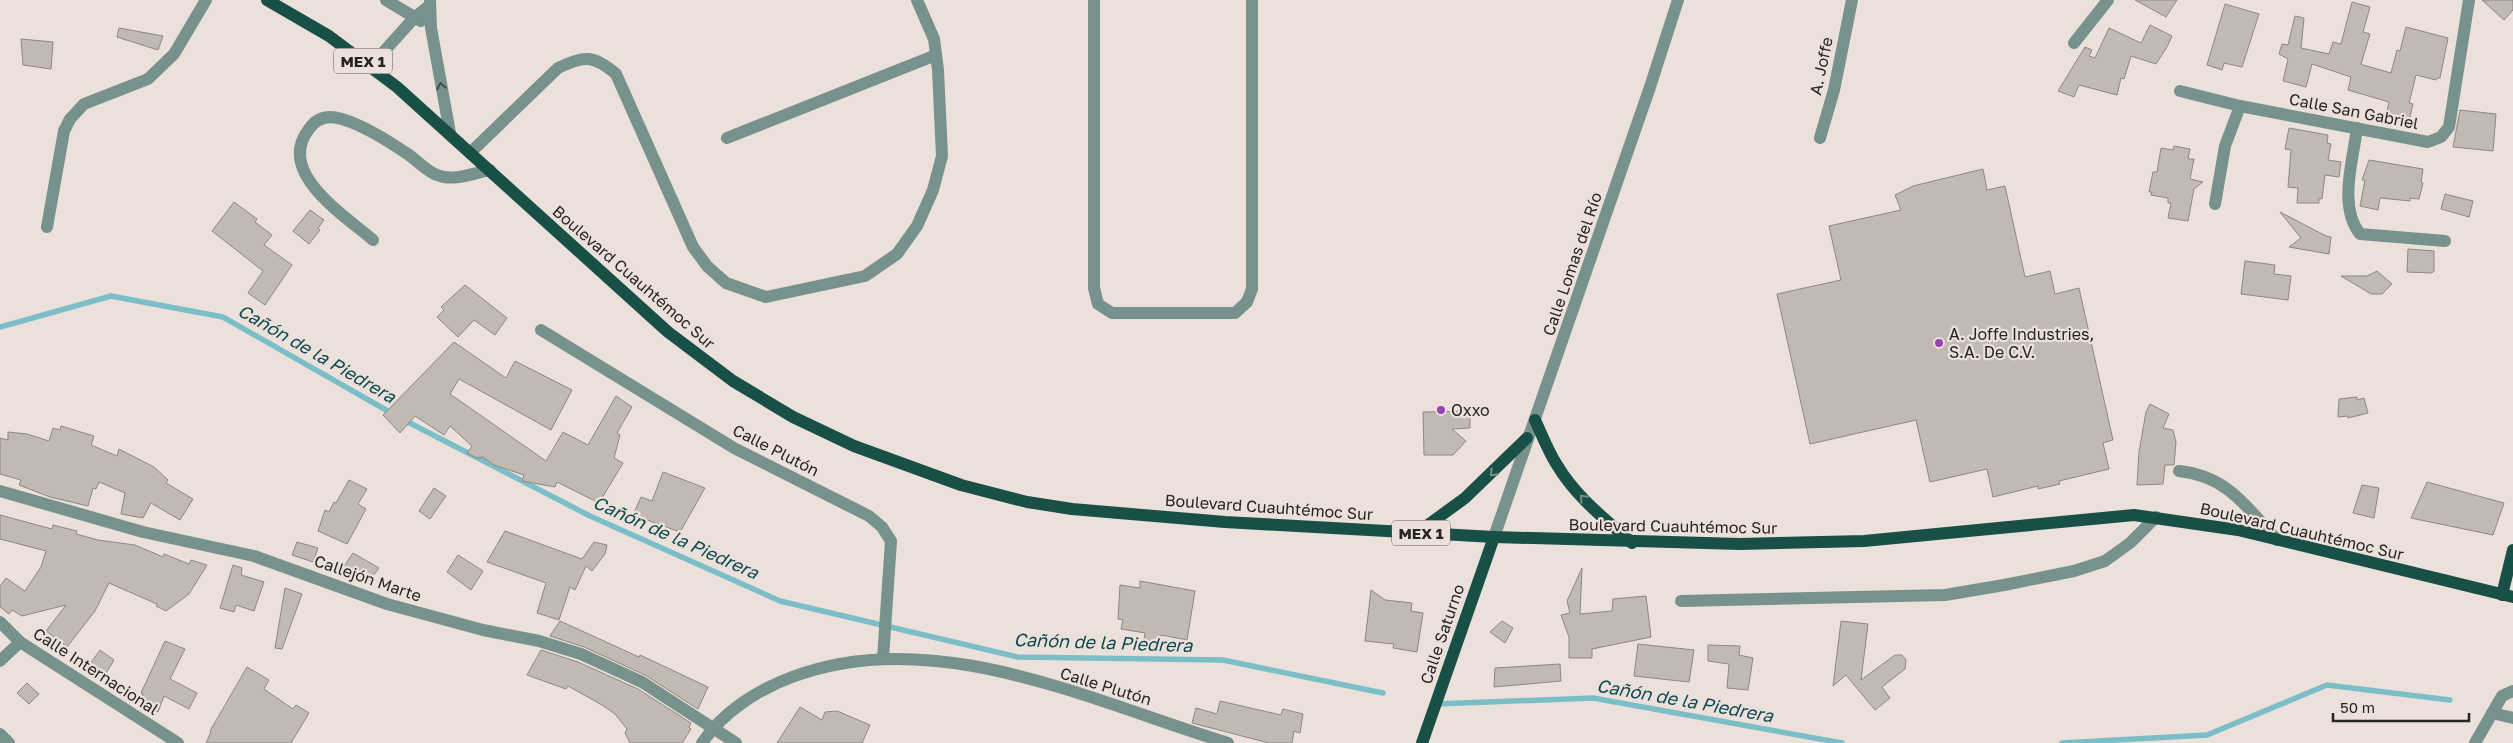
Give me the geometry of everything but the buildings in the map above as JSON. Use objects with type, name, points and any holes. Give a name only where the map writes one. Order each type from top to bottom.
[{"type":"main road","name":"Boulevard Cuauhtémoc Sur","points":[[267,0],[328,36],[370,66],[471,152],[668,332],[699,357],[793,417],[891,462],[961,486],[1027,502],[1072,509],[1224,522],[1632,543],[1829,543],[2112,516],[2156,517],[2238,530],[2508,596]]},
{"type":"main road","points":[[1534,420],[1557,465],[1571,486],[1586,503],[1632,543]]},
{"type":"main road","points":[[1417,532],[1471,492],[1527,438]]},
{"type":"main road","name":"Calle Saturno","points":[[1422,743],[1442,680],[1494,537]]},
{"type":"main road","points":[[2508,596],[2513,550]]},
{"type":"street","points":[[47,227],[64,131],[70,119],[84,104],[148,79],[174,54],[206,0]]},
{"type":"street","points":[[386,0],[431,28]]},
{"type":"street","points":[[471,152],[558,68],[572,61],[585,58],[602,62],[616,74],[693,247],[707,266],[726,283],[766,297],[865,276],[897,254],[917,226],[933,190],[942,156],[934,39],[917,0]]},
{"type":"street","points":[[1094,0],[1094,288],[1098,304],[1112,313],[1235,313],[1247,302],[1252,289],[1252,0]]},
{"type":"street","name":"Calle Lomas del Río","points":[[1494,537],[1647,96],[1678,0]]},
{"type":"street","name":"A. Joffe","points":[[1820,138],[1834,90],[1852,0]]},
{"type":"street","points":[[2074,43],[2108,0]]},
{"type":"street","name":"Calle San Gabriel","points":[[2180,91],[2240,106],[2428,142],[2441,138],[2449,126],[2469,0]]},
{"type":"street","points":[[370,66],[429,3]]},
{"type":"street","points":[[429,3],[431,28],[450,134]]},
{"type":"street","points":[[727,138],[936,54]]},
{"type":"street","points":[[2215,204],[2225,146],[2240,106]]},
{"type":"street","points":[[373,240],[311,185],[300,164],[299,148],[305,134],[314,122],[325,117],[342,119],[371,132],[406,152],[437,175],[454,178],[490,170]]},
{"type":"street","points":[[2357,128],[2348,205],[2351,223],[2360,234],[2445,241]]},
{"type":"street","name":"Calle Plutón","points":[[541,330],[734,448],[869,516],[882,527],[891,541],[883,634],[883,658]]},
{"type":"street","points":[[2178,470],[2196,473],[2216,480],[2233,491],[2277,540]]},
{"type":"street","name":"Callejón Marte","points":[[0,491],[143,532],[254,556],[387,604],[484,630],[539,641],[581,654],[642,682],[736,743]]},
{"type":"street","points":[[1681,601],[1935,596],[1994,586],[2074,571],[2105,560],[2130,543],[2156,517]]},
{"type":"street","name":"Calle Internacional","points":[[0,622],[20,642],[178,743]]},
{"type":"street","points":[[0,661],[20,642]]},
{"type":"street","name":"Calle Plutón","points":[[702,743],[712,728],[737,706],[768,686],[818,667],[883,658],[921,659],[973,664],[1121,706],[1228,743]]},
{"type":"street","points":[[2475,743],[2502,696],[2513,691]]},
{"type":"street","points":[[2492,713],[2513,718]]},
{"type":"street","points":[[0,734],[9,743]]},
{"type":"waterway","name":"Cañón de la Piedrera","points":[[0,327],[111,296],[223,317],[393,414]]},
{"type":"waterway","name":"Cañón de la Piedrera","points":[[404,420],[590,516],[780,601],[1018,657],[1223,660],[1383,693]]},
{"type":"waterway","name":"Cañón de la Piedrera","points":[[2062,743],[2207,735],[2327,685],[2450,700]]},
{"type":"waterway","name":"Cañón de la Piedrera","points":[[1436,704],[1593,698],[1842,743]]},
{"type":"place","name":"A. Joffe Industries, S.A. De C.V.","points":[[1939,343]]},
{"type":"place","name":"Oxxo","points":[[1441,410]]}]
